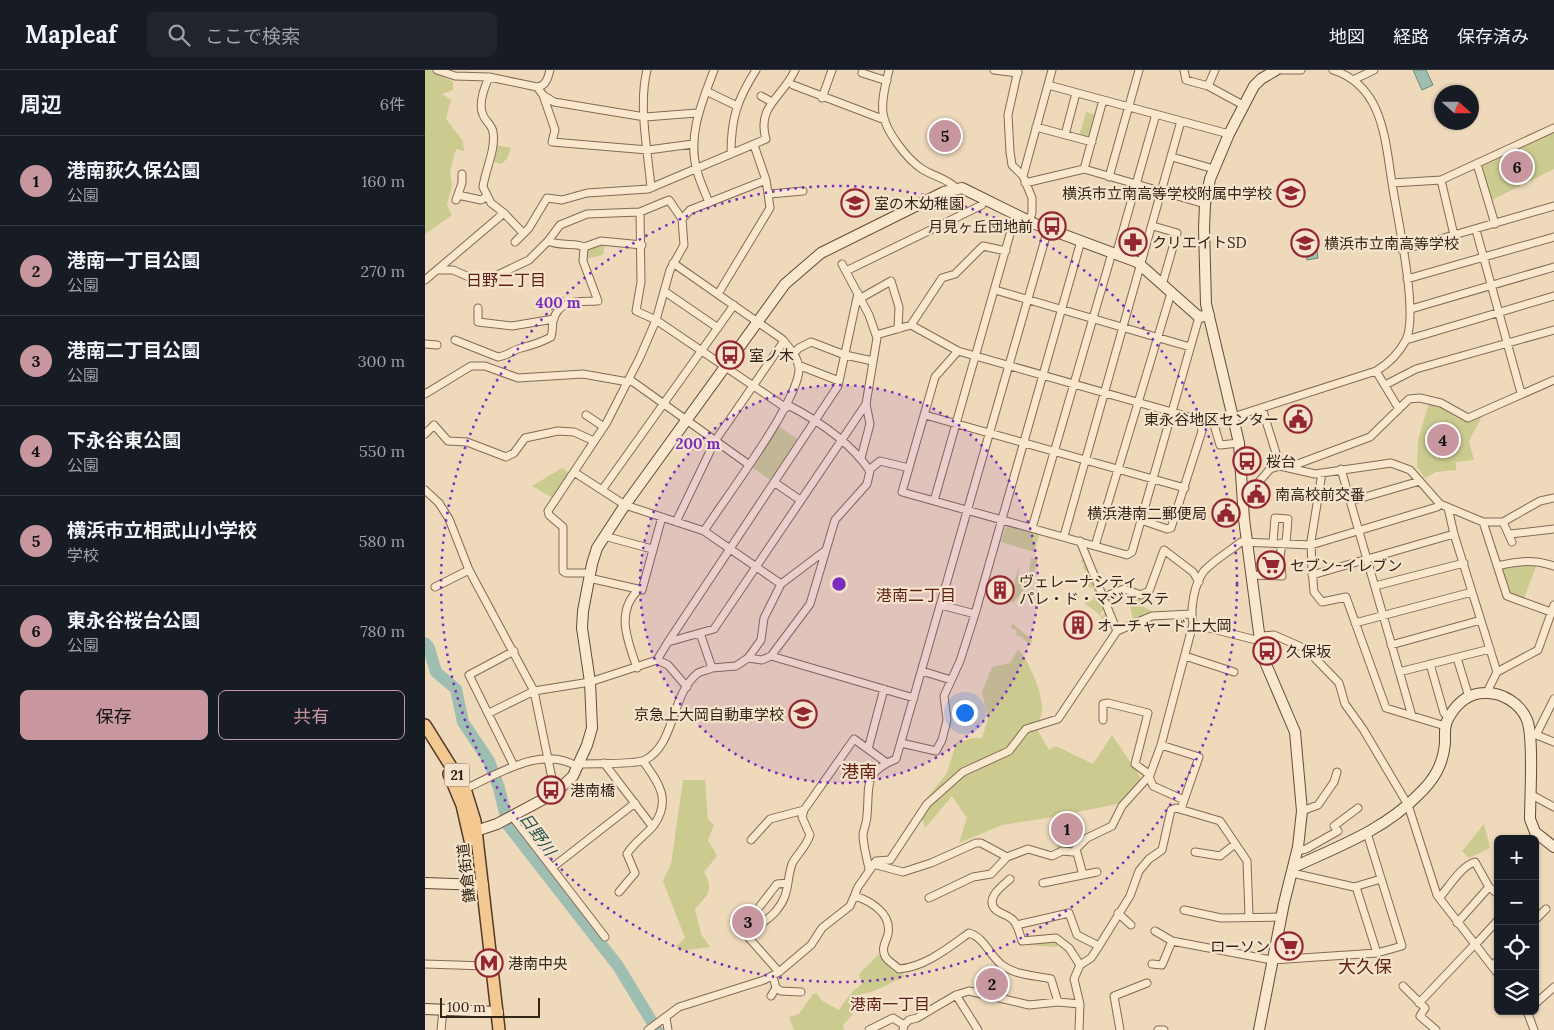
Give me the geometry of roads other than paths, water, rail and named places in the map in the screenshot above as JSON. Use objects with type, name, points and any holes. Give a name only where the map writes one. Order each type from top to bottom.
[{"type":"main road","name":"鎌倉街道","points":[[425,725],[465,789],[480,885],[494,1012],[493,1030]]},
{"type":"main road","name":"鎌倉街道","points":[[425,738],[445,766],[472,832]]},
{"type":"main road","name":"鎌倉街道","points":[[480,885],[486,966],[499,1030]]},
{"type":"street","points":[[437,70],[455,76],[489,77],[537,87],[542,86],[547,80],[550,70]]},
{"type":"street","points":[[651,188],[644,83],[646,70],[655,70]]},
{"type":"street","points":[[709,203],[696,169],[693,144],[697,113],[714,70]]},
{"type":"street","points":[[731,154],[731,129],[737,106],[744,89],[757,70]]},
{"type":"street","points":[[515,242],[529,228],[547,198],[562,200],[587,193],[651,188],[766,139],[763,128],[764,116],[795,70]]},
{"type":"street","points":[[822,98],[832,70]]},
{"type":"street","points":[[889,70],[883,105],[885,120],[907,157],[921,168],[951,183],[956,188]]},
{"type":"street","points":[[994,70],[1018,72],[1008,127],[1012,165],[1024,180],[1032,198],[1032,213],[1029,221]]},
{"type":"street","points":[[1024,180],[1052,70]]},
{"type":"street","points":[[1109,178],[1139,70]]},
{"type":"street","points":[[1184,70],[1186,80],[1208,86],[1243,105]]},
{"type":"street","points":[[1208,86],[1215,70]]},
{"type":"street","points":[[1259,1030],[1281,917],[1297,852],[1302,811],[1295,732],[1265,662],[1260,638],[1247,541],[1239,443],[1204,316],[1205,204],[1214,169],[1243,105],[1258,82],[1276,70]]},
{"type":"street","points":[[1282,70],[1301,70]]},
{"type":"street","points":[[1233,417],[1376,371],[1387,364],[1406,340],[1411,309],[1381,118],[1365,91],[1353,80],[1333,70]]},
{"type":"street","points":[[1353,80],[1374,70]]},
{"type":"street","points":[[862,73],[887,81]]},
{"type":"street","points":[[489,77],[484,89],[481,106],[483,116],[493,133],[493,146],[483,187],[486,197],[505,213],[523,233]]},
{"type":"street","points":[[793,85],[822,98],[885,120]]},
{"type":"street","points":[[1048,85],[1229,134]]},
{"type":"street","points":[[537,87],[543,95],[555,130],[552,142],[648,150],[693,144]]},
{"type":"street","points":[[706,92],[737,106]]},
{"type":"street","points":[[1065,135],[1076,93]]},
{"type":"street","points":[[543,95],[554,102],[645,117],[697,113]]},
{"type":"street","points":[[761,96],[772,102]]},
{"type":"street","points":[[1084,169],[1103,100]]},
{"type":"street","points":[[1032,528],[1093,318],[1136,185],[1156,114]]},
{"type":"street","points":[[1064,536],[1153,226],[1181,121]]},
{"type":"street","points":[[1036,127],[1092,142]]},
{"type":"street","points":[[1392,183],[1441,180],[1554,128]]},
{"type":"street","points":[[718,294],[769,214],[770,194],[754,145]]},
{"type":"street","points":[[1171,157],[1214,169]]},
{"type":"street","points":[[1477,164],[1495,224]]},
{"type":"street","points":[[1024,180],[1084,169],[1109,178],[1205,204]]},
{"type":"street","points":[[462,174],[462,183],[457,198],[481,200],[486,197]]},
{"type":"street","points":[[681,219],[690,210],[766,180]]},
{"type":"street","points":[[1441,180],[1454,235]]},
{"type":"street","points":[[472,832],[511,817],[555,793],[573,776],[579,766],[592,728],[590,682],[582,628],[589,576],[596,551],[625,506],[785,284],[821,254],[956,188],[962,188],[1029,221],[1142,265],[1171,293],[1204,316]]},
{"type":"street","points":[[770,194],[803,191]]},
{"type":"street","points":[[846,271],[982,205],[985,199]]},
{"type":"street","points":[[437,270],[453,270],[478,281],[489,279],[529,260],[548,241],[560,224],[587,214],[640,212],[669,200],[681,219],[683,245],[673,263],[656,320],[629,381],[604,427],[548,511],[549,515],[563,527],[563,571],[589,576],[638,590]]},
{"type":"street","points":[[1402,250],[1554,206]]},
{"type":"street","points":[[640,212],[642,244],[641,282],[636,311],[656,320],[753,386],[787,406],[817,420],[861,458],[869,470],[867,484],[835,520],[810,604],[771,656],[762,660],[748,658]]},
{"type":"street","points":[[425,280],[505,213]]},
{"type":"street","points":[[934,502],[1016,214]]},
{"type":"street","points":[[1153,226],[1177,233],[1162,285]]},
{"type":"street","points":[[871,866],[863,836],[867,816],[867,785],[871,776],[887,763],[896,759],[1048,229]]},
{"type":"street","points":[[1476,230],[1521,393]]},
{"type":"street","points":[[1407,279],[1554,237]]},
{"type":"street","points":[[548,241],[560,246],[580,244],[584,247],[601,241],[642,244]]},
{"type":"street","points":[[901,743],[936,751],[942,740],[947,720],[943,696],[951,680],[975,614],[1081,242]]},
{"type":"street","points":[[876,335],[911,325],[942,278],[955,274],[983,246],[1006,251]]},
{"type":"street","points":[[455,340],[498,357],[520,348],[535,346],[551,336],[553,320],[560,306],[565,303],[598,302],[583,261],[584,247]]},
{"type":"street","points":[[673,263],[784,341],[793,354],[799,368],[787,406],[704,531]]},
{"type":"street","points":[[669,642],[714,629],[865,404],[876,335],[843,264]]},
{"type":"street","points":[[1411,309],[1554,267]]},
{"type":"street","points":[[859,296],[891,281],[899,307],[897,329]]},
{"type":"street","points":[[995,290],[1191,347]]},
{"type":"street","points":[[664,291],[718,328]]},
{"type":"street","points":[[1095,546],[1171,293]]},
{"type":"street","points":[[489,713],[534,691],[590,682],[657,660],[817,420],[839,381],[859,296]]},
{"type":"street","points":[[1406,340],[1554,296]]},
{"type":"street","points":[[602,490],[734,305]]},
{"type":"street","points":[[478,308],[478,322],[512,326],[553,320]]},
{"type":"street","points":[[958,351],[935,377],[902,492],[1127,555],[1132,552],[1171,412],[1191,347],[1204,316]]},
{"type":"street","points":[[911,325],[958,351],[1200,420],[1201,431],[1185,488],[1180,496],[1171,528],[1167,529],[1141,520]]},
{"type":"street","points":[[1385,385],[1416,369],[1508,345],[1554,330]]},
{"type":"street","points":[[676,522],[715,441],[784,341]]},
{"type":"street","points":[[793,354],[799,348],[811,342],[845,355],[873,361]]},
{"type":"street","points":[[425,344],[437,345]]},
{"type":"street","points":[[798,365],[839,381]]},
{"type":"street","points":[[425,394],[471,366],[485,366],[517,378],[583,374],[629,381],[748,464]]},
{"type":"street","points":[[1376,371],[1399,409]]},
{"type":"street","points":[[1292,468],[1295,465],[1370,437],[1409,399],[1420,398],[1441,403],[1467,418],[1475,417],[1521,393],[1554,380]]},
{"type":"street","points":[[861,458],[870,424],[865,404]]},
{"type":"street","points":[[1262,408],[1279,466]]},
{"type":"street","points":[[586,415],[604,427]]},
{"type":"street","points":[[925,415],[1185,488]]},
{"type":"street","points":[[1212,418],[1219,445],[1239,443]]},
{"type":"street","points":[[426,429],[434,425],[448,441],[467,442],[506,457],[514,454],[525,438],[558,431],[574,432],[594,441]]},
{"type":"street","points":[[869,470],[880,461],[909,468]]},
{"type":"street","points":[[1243,496],[1251,490],[1270,468],[1279,466],[1315,474],[1391,463],[1410,470],[1440,504],[1483,522],[1503,522],[1541,502],[1554,498]]},
{"type":"street","points":[[1341,469],[1412,716]]},
{"type":"street","points":[[574,472],[625,506],[704,531],[781,584]]},
{"type":"street","points":[[1322,473],[1311,545],[1314,592],[1322,602],[1346,597],[1386,708],[1412,716],[1447,721]]},
{"type":"street","points":[[1351,501],[1420,481]]},
{"type":"street","points":[[774,482],[801,500]]},
{"type":"street","points":[[425,490],[439,503],[449,519],[469,570],[534,691],[555,793]]},
{"type":"street","points":[[929,898],[973,877],[991,874],[1007,857],[1028,849],[1052,856],[1063,851],[1073,852],[1087,838],[1112,826],[1122,806],[1149,776],[1161,745],[1193,624],[1191,614],[1199,582],[1207,569],[1241,542],[1311,545],[1440,504]]},
{"type":"street","points":[[1448,508],[1454,534],[1497,672]]},
{"type":"street","points":[[637,668],[624,627],[627,605],[638,590],[642,590],[662,517]]},
{"type":"street","points":[[1252,575],[1282,576],[1280,557],[1288,519],[1275,518],[1273,542]]},
{"type":"street","points":[[1483,522],[1507,596],[1553,609],[1538,650],[1497,672],[1487,692]]},
{"type":"street","points":[[1503,522],[1511,538],[1554,529]]},
{"type":"street","points":[[1312,575],[1454,534]]},
{"type":"street","points":[[604,536],[652,549]]},
{"type":"street","points":[[1080,541],[1117,631]]},
{"type":"street","points":[[465,789],[514,766],[548,758],[564,760],[579,766],[643,761],[658,751],[674,710],[687,687],[698,673],[712,668],[736,666],[748,658],[761,640],[764,618],[781,584],[827,550]]},
{"type":"street","points":[[1104,597],[1124,589],[1141,595],[1149,591],[1164,550],[1184,564],[1199,582]]},
{"type":"street","points":[[1497,566],[1527,560],[1539,561],[1554,566]]},
{"type":"street","points":[[1375,586],[1464,562]]},
{"type":"street","points":[[435,586],[469,570]]},
{"type":"street","points":[[1355,623],[1473,592]]},
{"type":"street","points":[[941,605],[975,614]]},
{"type":"street","points":[[650,1029],[679,1007],[776,974],[811,945],[822,928],[850,906],[871,866],[876,861],[890,860],[927,804],[963,772],[1009,751],[1026,729],[1058,719],[1117,631],[1152,616],[1191,614]]},
{"type":"street","points":[[1391,645],[1481,620]]},
{"type":"street","points":[[1193,624],[1260,638],[1274,634],[1306,650],[1322,668],[1333,675],[1339,683],[1345,704],[1363,729],[1407,805],[1439,898],[1495,970]]},
{"type":"street","points":[[700,633],[712,668]]},
{"type":"street","points":[[1399,672],[1490,650]]},
{"type":"street","points":[[514,651],[469,675],[514,766]]},
{"type":"street","points":[[771,656],[914,698]]},
{"type":"street","points":[[1185,656],[1234,672]]},
{"type":"street","points":[[1457,658],[1469,697]]},
{"type":"street","points":[[657,660],[668,665],[687,687]]},
{"type":"street","points":[[1430,664],[1447,721]]},
{"type":"street","points":[[922,672],[951,680]]},
{"type":"street","points":[[868,749],[884,689]]},
{"type":"street","points":[[1293,870],[1367,833],[1407,805],[1425,787],[1441,764],[1447,721],[1457,705],[1469,697],[1487,692],[1508,699],[1521,709],[1527,718],[1533,734],[1529,794],[1532,826],[1539,837],[1554,847]]},
{"type":"street","points":[[1533,734],[1554,699]]},
{"type":"street","points":[[1103,720],[1103,704],[1108,703],[1148,713],[1135,764],[1149,776],[1153,786],[1184,800]]},
{"type":"street","points":[[1533,734],[1554,742]]},
{"type":"street","points":[[771,996],[776,988],[776,974],[749,938],[753,930],[776,912],[787,896],[793,862],[806,847],[810,835],[802,817],[804,810],[854,739],[887,763]]},
{"type":"street","points":[[1161,745],[1199,757],[1181,809]]},
{"type":"street","points":[[619,892],[635,873],[627,854],[653,826],[663,802],[663,792],[643,761]]},
{"type":"street","points":[[604,763],[653,826]]},
{"type":"street","points":[[1302,811],[1318,805],[1334,782],[1337,772]]},
{"type":"street","points":[[1529,794],[1554,807]]},
{"type":"street","points":[[553,867],[635,803]]},
{"type":"street","points":[[1297,852],[1338,831],[1334,826],[1358,808]]},
{"type":"street","points":[[1079,1030],[1080,1004],[1075,979],[1080,965],[1091,958],[1099,946],[1130,896],[1139,871],[1149,859],[1161,850],[1171,810],[1181,809],[1220,821],[1247,861],[1249,916]]},
{"type":"street","points":[[751,840],[770,820],[804,810]]},
{"type":"street","points":[[511,817],[553,867],[605,937]]},
{"type":"street","points":[[1155,931],[1172,941],[1273,960],[1377,953],[1402,946],[1367,833]]},
{"type":"street","points":[[871,866],[903,872],[931,863],[976,843],[981,843],[1007,857]]},
{"type":"street","points":[[1195,852],[1220,856],[1235,844]]},
{"type":"street","points":[[1076,849],[1083,875]]},
{"type":"street","points":[[1439,898],[1466,868],[1475,862],[1489,887],[1494,891]]},
{"type":"street","points":[[1293,870],[1356,887],[1381,879]]},
{"type":"street","points":[[1043,883],[1097,872]]},
{"type":"street","points":[[1010,879],[997,890],[992,899],[993,905],[1013,920],[1022,942],[1056,938],[1069,948],[1080,965]]},
{"type":"street","points":[[425,883],[480,885]]},
{"type":"street","points":[[760,906],[777,884],[788,884]]},
{"type":"street","points":[[1356,887],[1377,953]]},
{"type":"street","points":[[1457,923],[1489,887]]},
{"type":"street","points":[[855,896],[868,901],[883,916],[888,927],[883,950],[885,958],[899,969],[912,968],[931,959],[969,933],[974,934],[1003,966],[1021,975],[1051,979],[1058,1002]]},
{"type":"street","points":[[1539,916],[1546,909]]},
{"type":"street","points":[[1184,910],[1221,918],[1249,916],[1281,917]]},
{"type":"street","points":[[1016,925],[1069,913],[1077,934],[1099,946]]},
{"type":"street","points":[[1118,913],[1134,928]]},
{"type":"street","points":[[1419,1003],[1494,924]]},
{"type":"street","points":[[1152,964],[1162,965],[1172,941]]},
{"type":"street","points":[[425,964],[486,966]]},
{"type":"street","points":[[1120,1030],[1114,996],[1147,983]]},
{"type":"street","points":[[1403,986],[1425,1008],[1420,1016],[1436,1030]]},
{"type":"street","points":[[1539,1000],[1554,987]]},
{"type":"street","points":[[776,988],[790,993],[801,992]]},
{"type":"street","points":[[869,1030],[893,1018],[904,1028],[909,1020],[917,1018],[955,995],[969,992],[1029,1005],[1058,1002],[1080,1004]]},
{"type":"street","points":[[955,995],[979,1030]]},
{"type":"street","points":[[425,1009],[494,1012]]},
{"type":"street","points":[[441,1030],[443,1010]]},
{"type":"street","points":[[1528,1015],[1534,1030]]},
{"type":"street","points":[[664,1019],[668,1030]]},
{"type":"street","points":[[1158,1030],[1163,1030]]},
{"type":"waterway","name":"日野川","points":[[425,643],[429,648],[436,672],[456,689],[463,722],[489,761],[499,788],[508,825],[618,966],[657,1030]]},
{"type":"place","name":"横浜市立相武山小学校","points":[[945,136]]},
{"type":"place","name":"東永谷桜台公園","points":[[1517,167]]},
{"type":"place","name":"横浜市立南高等学校附属中学校","points":[[1291,193]]},
{"type":"place","name":"室の木幼稚園","points":[[855,203]]},
{"type":"place","name":"月見ヶ丘団地前","points":[[1052,226]]},
{"type":"place","name":"クリエイトSD","points":[[1133,242]]},
{"type":"place","name":"横浜市立南高等学校","points":[[1305,243]]},
{"type":"place","name":"室ノ木","points":[[730,355]]},
{"type":"place","name":"東永谷地区センター","points":[[1298,419]]},
{"type":"place","name":"下永谷東公園","points":[[1443,440]]},
{"type":"place","name":"桜台","points":[[1247,461]]},
{"type":"place","name":"南高校前交番","points":[[1256,494]]},
{"type":"place","name":"横浜港南二郵便局","points":[[1226,513]]},
{"type":"place","name":"セブン-イレブン","points":[[1271,565]]},
{"type":"place","name":"ヴェレーナシティ パレ・ド・マジェステ","points":[[1000,590]]},
{"type":"place","name":"オーチャード上大岡","points":[[1078,625]]},
{"type":"place","name":"久保坂","points":[[1267,651]]},
{"type":"place","name":"京急上大岡自動車学校","points":[[803,714]]},
{"type":"place","name":"港南橋","points":[[551,790]]},
{"type":"place","name":"港南荻久保公園","points":[[1067,829]]},
{"type":"place","name":"港南二丁目公園","points":[[748,922]]},
{"type":"place","name":"ローソン","points":[[1289,946]]},
{"type":"place","name":"港南中央","points":[[489,963]]},
{"type":"place","name":"港南一丁目公園","points":[[992,984]]},
{"type":"district","name":"日野二丁目","points":[[506,280]]},
{"type":"district","name":"港南二丁目","points":[[916,595]]},
{"type":"district","name":"港南","points":[[859,771]]},
{"type":"district","name":"大久保","points":[[1365,966]]},
{"type":"district","name":"港南一丁目","points":[[890,1004]]}]
